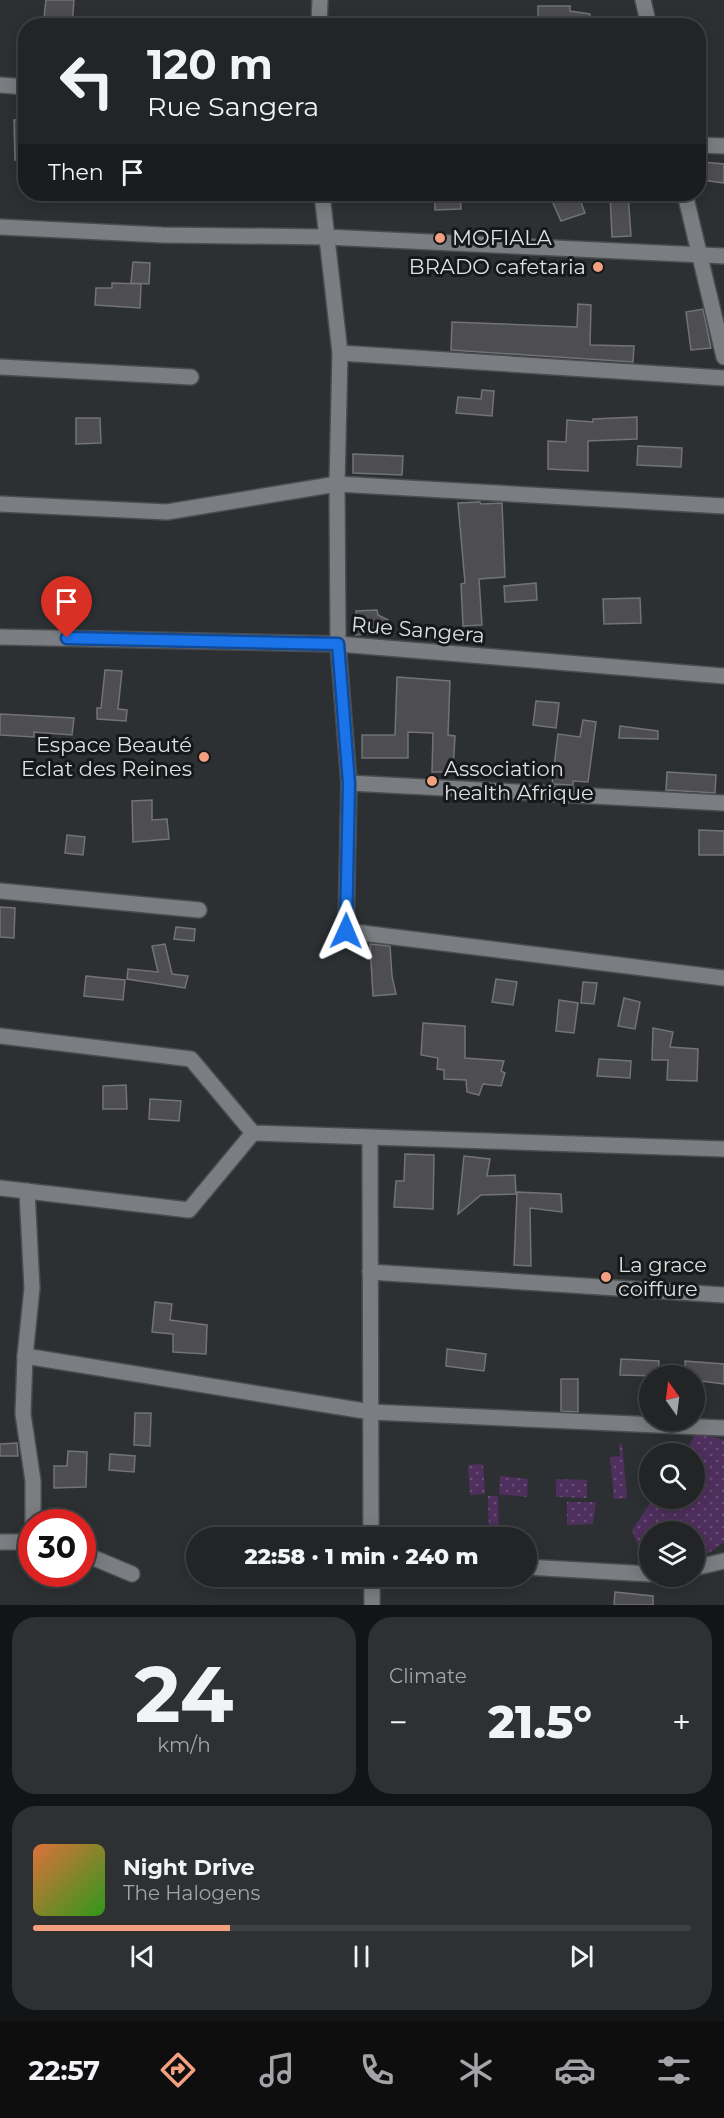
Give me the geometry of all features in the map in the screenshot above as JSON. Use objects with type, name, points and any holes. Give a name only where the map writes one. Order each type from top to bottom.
[{"type":"street","points":[[320,0],[320,18]]},
{"type":"street","points":[[643,0],[647,18]]},
{"type":"street","points":[[0,85],[18,86]]},
{"type":"street","points":[[706,145],[724,146]]},
{"type":"street","points":[[323,201],[340,353],[337,484],[338,644],[349,783],[346,931],[724,978]]},
{"type":"street","points":[[687,201],[698,255],[724,357]]},
{"type":"street","points":[[0,227],[164,236],[326,237],[724,256]]},
{"type":"street","points":[[340,353],[724,378]]},
{"type":"street","points":[[0,367],[192,377]]},
{"type":"street","points":[[0,504],[167,512],[337,484],[724,506]]},
{"type":"street","name":"Rue Sangera","points":[[0,637],[338,644],[724,676]]},
{"type":"street","points":[[349,783],[724,803]]},
{"type":"street","points":[[0,891],[199,910]]},
{"type":"street","points":[[0,1036],[191,1059],[253,1133],[370,1139],[724,1149]]},
{"type":"street","points":[[0,1188],[189,1210],[253,1133]]},
{"type":"street","points":[[370,1139],[371,1527]]},
{"type":"street","points":[[27,1191],[32,1288],[25,1356],[23,1414],[33,1481],[33,1509]]},
{"type":"street","points":[[370,1272],[724,1295]]},
{"type":"street","points":[[25,1356],[371,1412],[724,1428]]},
{"type":"street","points":[[0,1542],[18,1542]]},
{"type":"street","points":[[96,1559],[132,1574]]},
{"type":"street","points":[[705,1566],[724,1562]]},
{"type":"street","points":[[537,1568],[639,1573]]},
{"type":"street","points":[[372,1587],[372,1605]]},
{"type":"shaded area","points":[[697,1433],[724,1440],[724,1542],[705,1556],[705,1521],[639,1521],[639,1548],[632,1530],[646,1509],[705,1509],[705,1443],[690,1443]]},
{"type":"shaded area","points":[[622,1443],[627,1498],[614,1499],[610,1457],[620,1456],[619,1444]]},
{"type":"shaded area","points":[[483,1464],[485,1494],[470,1495],[468,1465]]},
{"type":"shaded area","points":[[500,1476],[528,1479],[527,1497],[499,1494]]},
{"type":"shaded area","points":[[556,1479],[587,1480],[587,1498],[556,1497]]},
{"type":"shaded area","points":[[488,1496],[498,1496],[499,1527],[489,1527]]},
{"type":"shaded area","points":[[567,1502],[596,1502],[593,1524],[567,1525]]},
{"type":"building","points":[[46,0],[74,0],[73,18],[44,18]]},
{"type":"building","points":[[538,6],[570,6],[570,11],[590,14],[590,18],[538,18]]},
{"type":"building","points":[[14,120],[18,120],[18,160],[15,160]]},
{"type":"building","points":[[706,162],[724,164],[724,183],[706,181]]},
{"type":"building","points":[[435,201],[460,201],[461,209],[435,210]]},
{"type":"building","points":[[552,201],[581,201],[585,213],[561,221]]},
{"type":"building","points":[[610,201],[628,201],[631,236],[612,237]]},
{"type":"building","points":[[133,262],[150,263],[149,284],[131,283]]},
{"type":"building","points":[[112,283],[141,284],[140,308],[95,305],[96,288],[112,288]]},
{"type":"building","points":[[578,304],[591,305],[590,345],[634,346],[633,362],[451,350],[452,322],[577,327]]},
{"type":"building","points":[[703,309],[711,348],[691,350],[686,312]]},
{"type":"building","points":[[482,390],[494,391],[492,416],[456,413],[458,397],[481,399]]},
{"type":"building","points":[[637,417],[637,439],[588,441],[588,471],[548,469],[548,441],[566,442],[567,420],[593,422],[593,419]]},
{"type":"building","points":[[76,418],[100,418],[101,443],[76,444]]},
{"type":"building","points":[[638,446],[682,448],[681,467],[637,465]]},
{"type":"building","points":[[353,454],[403,456],[402,475],[353,473]]},
{"type":"building","points":[[480,502],[481,504],[502,503],[505,577],[479,579],[482,625],[463,626],[461,584],[465,583],[458,503]]},
{"type":"building","points":[[536,583],[537,600],[505,602],[504,586]]},
{"type":"building","points":[[640,598],[641,623],[604,624],[603,599]]},
{"type":"building","points":[[377,610],[378,615],[388,620],[386,632],[356,635],[356,611]]},
{"type":"building","points":[[105,670],[122,671],[118,709],[127,710],[126,721],[97,719],[97,708],[101,708]]},
{"type":"building","points":[[397,677],[450,681],[448,735],[455,736],[453,772],[432,772],[433,733],[408,732],[408,758],[362,758],[362,735],[395,735]]},
{"type":"building","points":[[536,701],[559,703],[556,728],[533,725]]},
{"type":"building","points":[[0,714],[74,718],[72,735],[34,732],[34,737],[0,735]]},
{"type":"building","points":[[583,720],[596,722],[588,782],[573,781],[573,785],[552,784],[558,734],[580,737]]},
{"type":"building","points":[[620,726],[658,731],[658,739],[619,738]]},
{"type":"building","points":[[667,772],[716,775],[715,793],[666,790]]},
{"type":"building","points":[[152,800],[152,820],[167,819],[169,839],[133,842],[132,801]]},
{"type":"building","points":[[699,830],[724,831],[724,855],[699,855]]},
{"type":"building","points":[[67,835],[85,837],[83,855],[65,853]]},
{"type":"building","points":[[0,907],[15,908],[14,938],[0,937]]},
{"type":"building","points":[[176,927],[195,929],[194,941],[174,939]]},
{"type":"building","points":[[165,944],[172,974],[188,976],[185,988],[127,979],[128,969],[158,972],[152,946]]},
{"type":"building","points":[[370,944],[390,946],[396,994],[373,996]]},
{"type":"building","points":[[86,976],[125,980],[123,1000],[84,996]]},
{"type":"building","points":[[496,979],[517,982],[513,1005],[492,1002]]},
{"type":"building","points":[[583,982],[597,983],[594,1004],[581,1003]]},
{"type":"building","points":[[624,998],[640,1002],[635,1029],[618,1026]]},
{"type":"building","points":[[559,1000],[578,1003],[574,1033],[556,1031]]},
{"type":"building","points":[[423,1023],[465,1026],[465,1058],[504,1061],[501,1071],[505,1073],[501,1086],[483,1084],[479,1095],[467,1092],[466,1080],[444,1079],[444,1070],[437,1069],[438,1058],[421,1055]]},
{"type":"building","points":[[653,1028],[673,1032],[670,1047],[698,1049],[697,1081],[667,1080],[668,1060],[652,1060]]},
{"type":"building","points":[[599,1059],[631,1061],[630,1078],[597,1076]]},
{"type":"building","points":[[126,1085],[127,1109],[103,1109],[103,1086]]},
{"type":"building","points":[[150,1099],[181,1101],[179,1121],[149,1119]]},
{"type":"building","points":[[405,1154],[434,1155],[433,1209],[394,1207],[396,1181],[404,1181]]},
{"type":"building","points":[[464,1156],[490,1159],[487,1176],[515,1175],[516,1194],[481,1195],[458,1214]]},
{"type":"building","points":[[517,1192],[561,1194],[562,1212],[530,1208],[531,1266],[514,1265]]},
{"type":"building","points":[[155,1302],[172,1304],[170,1320],[207,1325],[206,1354],[173,1352],[173,1334],[152,1332]]},
{"type":"building","points":[[447,1349],[486,1354],[484,1371],[446,1366]]},
{"type":"building","points":[[621,1359],[659,1361],[659,1365],[639,1365],[639,1376],[620,1375]]},
{"type":"building","points":[[685,1361],[724,1364],[724,1384],[705,1381],[705,1365],[685,1365]]},
{"type":"building","points":[[561,1379],[578,1379],[578,1412],[561,1411]]},
{"type":"building","points":[[135,1413],[151,1413],[150,1446],[134,1445]]},
{"type":"building","points":[[17,1443],[18,1456],[0,1456],[0,1444]]},
{"type":"building","points":[[68,1451],[87,1452],[86,1487],[54,1488],[54,1466],[67,1466]]},
{"type":"building","points":[[110,1454],[135,1456],[134,1472],[109,1470]]},
{"type":"building","points":[[615,1592],[653,1596],[653,1605],[614,1605]]},
{"type":"place","name":"MOFIALA","points":[[440,238]]},
{"type":"place","name":"BRADO cafetaria","points":[[598,267]]},
{"type":"place","name":"Espace Beauté Eclat des Reines","points":[[204,757]]},
{"type":"place","name":"Association health Afrique","points":[[432,781]]},
{"type":"place","name":"La grace coiffure","points":[[606,1277]]},
{"type":"route","points":[[67,638],[338,644],[349,783],[346,931]]}]
